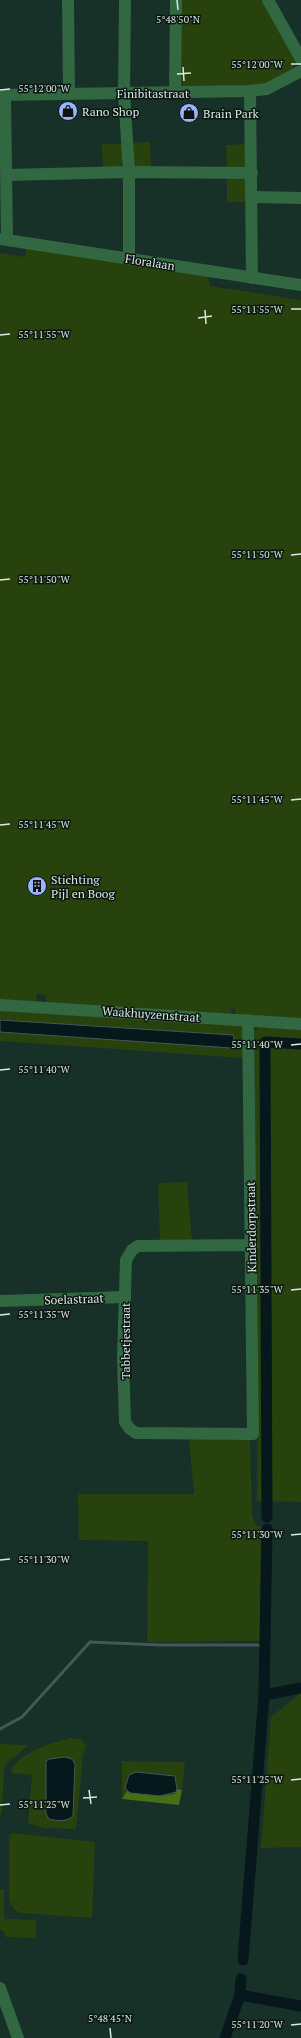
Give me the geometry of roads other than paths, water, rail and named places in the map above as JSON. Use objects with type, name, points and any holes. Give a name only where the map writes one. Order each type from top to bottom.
[{"type":"street","points":[[68,0],[69,93]]},
{"type":"street","points":[[125,0],[124,93],[128,172],[129,259]]},
{"type":"street","points":[[175,93],[176,0]]},
{"type":"street","points":[[268,0],[301,59]]},
{"type":"street","name":"Finibitastraat","points":[[3,95],[250,91],[267,89],[301,71]]},
{"type":"street","points":[[250,91],[253,197],[252,278]]},
{"type":"street","points":[[3,95],[6,175],[4,239]]},
{"type":"street","points":[[6,175],[128,172],[252,174]]},
{"type":"street","points":[[253,197],[301,198]]},
{"type":"street","name":"Floralaan","points":[[4,239],[301,285]]},
{"type":"street","name":"Waakhuyzenstraat","points":[[0,1005],[301,1024]]},
{"type":"street","name":"Kinderdorpstraat","points":[[248,1020],[252,1246],[252,1434]]},
{"type":"street","name":"Tabbetjestraat","points":[[252,1246],[138,1246],[132,1250],[126,1260],[124,1359],[126,1422],[130,1429],[136,1433],[252,1434]]},
{"type":"street","name":"Soelastraat","points":[[0,1301],[125,1297]]},
{"type":"street","points":[[0,1988],[18,2038]]},
{"type":"waterway","points":[[267,1517],[265,1042],[301,1044]]},
{"type":"waterway","points":[[243,1960],[264,1695],[267,1529]]},
{"type":"waterway","points":[[0,1729],[22,1717],[90,1642],[161,1645],[265,1645]]},
{"type":"waterway","points":[[264,1695],[301,1688]]},
{"type":"waterway","points":[[240,1995],[241,1979]]},
{"type":"waterway","points":[[225,2038],[240,1995],[301,2006]]},
{"type":"place","name":"Rano Shop","points":[[68,111]]},
{"type":"place","name":"Brain Park","points":[[189,113]]},
{"type":"place","name":"Stichting Pijl en Boog","points":[[37,886]]}]
